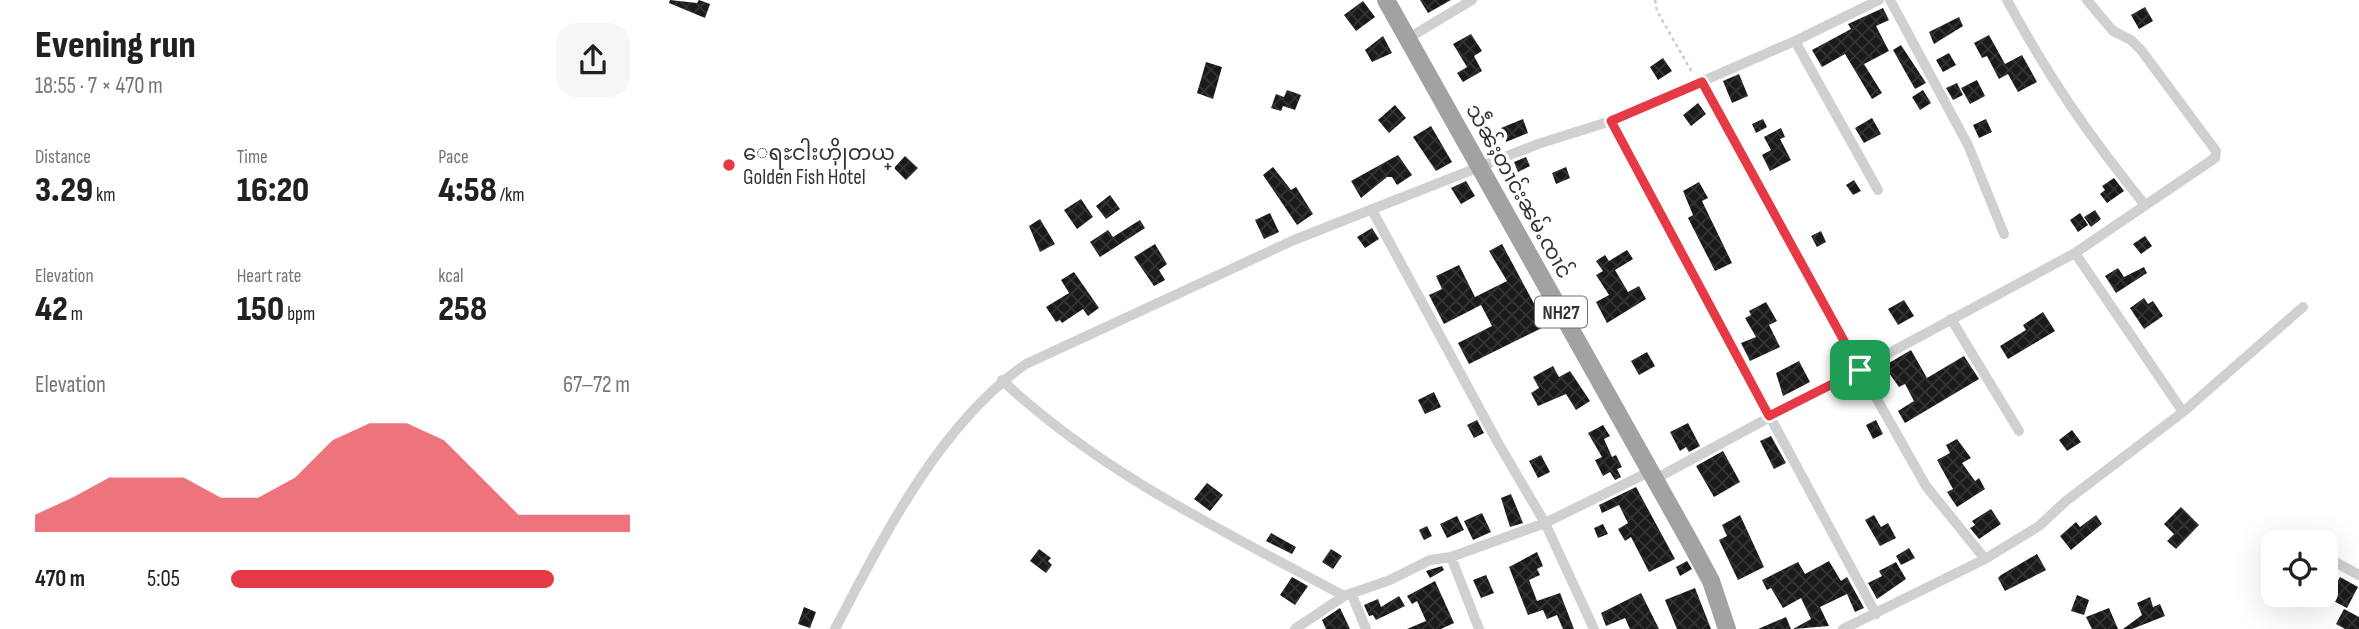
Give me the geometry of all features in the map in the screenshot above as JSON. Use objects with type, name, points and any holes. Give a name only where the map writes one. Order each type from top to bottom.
[{"type":"highway","name":"သဵၼ်ႈတၢင်းၼမ်ႉၸၢင်","points":[[1385,0],[1711,581],[1727,629]]},
{"type":"street","points":[[1408,39],[1472,0]]},
{"type":"street","points":[[835,629],[922,473],[1002,380],[1026,364],[1294,240],[1538,144],[1611,121],[1794,41],[1879,0]]},
{"type":"street","points":[[1890,0],[1968,145],[2004,234]]},
{"type":"street","points":[[2007,0],[2042,66],[2085,131],[2145,205]]},
{"type":"street","points":[[1295,629],[1348,594],[1390,580],[1430,560],[1451,557],[1545,523],[1653,475],[1860,370],[2075,253],[2215,158],[2216,151],[2141,50],[2131,40],[2113,31],[2087,0]]},
{"type":"street","points":[[1794,41],[1878,190]]},
{"type":"street","points":[[1700,83],[1926,486],[1985,559]]},
{"type":"street","points":[[1611,121],[1876,614]]},
{"type":"street","points":[[1372,210],[1497,441],[1545,523],[1594,629]]},
{"type":"street","points":[[2075,253],[2183,412]]},
{"type":"street","points":[[1843,629],[1985,559],[2039,526],[2066,501],[2183,412],[2303,307]]},
{"type":"street","points":[[1951,320],[2019,431]]},
{"type":"street","points":[[1002,380],[1033,410],[1143,486],[1348,594],[1366,629]]},
{"type":"street","points":[[1451,557],[1479,629]]},
{"type":"street","points":[[2338,563],[2359,575]]},
{"type":"path","points":[[1655,0],[1657,11],[1700,83]]},
{"type":"building","points":[[670,0],[697,3],[699,0],[710,4],[705,18],[669,3]]},
{"type":"building","points":[[1420,0],[1451,0],[1428,13]]},
{"type":"building","points":[[1363,1],[1375,17],[1356,31],[1344,15]]},
{"type":"building","points":[[2145,7],[2153,21],[2139,29],[2131,15]]},
{"type":"building","points":[[1883,8],[1889,20],[1876,26],[1889,51],[1864,64],[1882,93],[1872,99],[1845,54],[1822,67],[1812,50],[1851,29],[1848,24]]},
{"type":"building","points":[[1959,17],[1963,26],[1934,44],[1929,32]]},
{"type":"building","points":[[1471,34],[1482,51],[1474,56],[1482,71],[1463,82],[1457,73],[1467,67],[1453,44]]},
{"type":"building","points":[[1989,35],[2005,64],[2022,55],[2037,82],[2018,92],[2008,74],[1999,79],[1987,56],[1982,58],[1974,43]]},
{"type":"building","points":[[1383,36],[1392,53],[1372,62],[1365,50]]},
{"type":"building","points":[[1901,45],[1926,83],[1915,89],[1893,50]]},
{"type":"building","points":[[1949,53],[1956,65],[1943,72],[1936,60]]},
{"type":"building","points":[[1663,58],[1672,71],[1658,80],[1650,67]]},
{"type":"building","points":[[1206,62],[1222,67],[1213,99],[1197,93]]},
{"type":"building","points":[[1739,74],[1748,96],[1732,103],[1723,81]]},
{"type":"building","points":[[1977,80],[1985,96],[1970,104],[1961,88]]},
{"type":"building","points":[[1957,83],[1963,95],[1953,100],[1946,88]]},
{"type":"building","points":[[1287,90],[1301,95],[1295,110],[1283,106],[1281,111],[1271,108],[1276,94],[1284,97]]},
{"type":"building","points":[[1923,90],[1931,103],[1920,110],[1912,97]]},
{"type":"building","points":[[1698,103],[1706,114],[1691,126],[1683,115]]},
{"type":"building","points":[[1395,105],[1406,118],[1389,133],[1378,120]]},
{"type":"building","points":[[1872,118],[1881,134],[1864,143],[1855,128]]},
{"type":"building","points":[[1523,119],[1528,133],[1506,142],[1501,128]]},
{"type":"building","points":[[1763,119],[1767,127],[1756,133],[1752,124]]},
{"type":"building","points":[[1986,119],[1992,132],[1979,138],[1973,125]]},
{"type":"building","points":[[1431,126],[1452,162],[1436,171],[1413,137]]},
{"type":"building","points":[[1781,128],[1785,137],[1780,139],[1791,160],[1770,171],[1762,155],[1771,150],[1764,137]]},
{"type":"building","points":[[1398,155],[1412,175],[1397,185],[1392,177],[1387,177],[1361,198],[1351,181]]},
{"type":"building","points":[[905,156],[918,168],[906,180],[894,168]]},
{"type":"building","points":[[1526,157],[1530,166],[1518,172],[1514,162]]},
{"type":"building","points":[[1273,167],[1291,190],[1296,187],[1313,214],[1297,225],[1263,175]]},
{"type":"building","points":[[1566,167],[1570,178],[1556,184],[1552,173]]},
{"type":"building","points":[[2114,178],[2124,191],[2107,203],[2100,194],[2105,190],[2102,186]]},
{"type":"building","points":[[1854,180],[1861,191],[1853,195],[1846,185]]},
{"type":"building","points":[[1466,181],[1475,196],[1461,204],[1451,188]]},
{"type":"building","points":[[1699,182],[1708,198],[1702,201],[1732,263],[1715,271],[1688,218],[1693,215],[1683,191]]},
{"type":"building","points":[[1110,195],[1120,209],[1106,219],[1096,206]]},
{"type":"building","points":[[1081,199],[1093,217],[1077,229],[1064,210]]},
{"type":"building","points":[[2095,210],[2101,219],[2091,227],[2084,217]]},
{"type":"building","points":[[1270,213],[1279,232],[1264,239],[1255,220]]},
{"type":"building","points":[[2080,213],[2088,225],[2078,232],[2070,220]]},
{"type":"building","points":[[1040,219],[1055,244],[1040,252],[1029,226]]},
{"type":"building","points":[[1140,220],[1145,228],[1100,257],[1090,242],[1108,230],[1113,237]]},
{"type":"building","points":[[1372,228],[1379,239],[1365,248],[1357,237]]},
{"type":"building","points":[[1821,231],[1826,242],[1817,247],[1811,236]]},
{"type":"building","points":[[2145,236],[2152,246],[2141,254],[2133,244]]},
{"type":"building","points":[[1155,244],[1167,264],[1159,270],[1165,280],[1154,286],[1134,257]]},
{"type":"building","points":[[1502,244],[1546,326],[1469,364],[1458,343],[1492,326],[1481,305],[1444,324],[1429,295],[1442,289],[1436,276],[1459,265],[1475,297],[1507,281],[1489,251]]},
{"type":"building","points":[[1627,250],[1633,259],[1615,270],[1628,292],[1639,286],[1646,299],[1607,323],[1596,302],[1609,295],[1596,275],[1603,271],[1596,261],[1605,255],[1609,261]]},
{"type":"building","points":[[2144,267],[2147,273],[2116,293],[2105,276],[2118,268],[2124,277]]},
{"type":"building","points":[[1074,272],[1099,308],[1088,316],[1083,309],[1062,323],[1060,320],[1056,322],[1046,307],[1069,293],[1061,280]]},
{"type":"building","points":[[2144,298],[2148,304],[2153,301],[2163,316],[2144,329],[2130,308]]},
{"type":"building","points":[[1904,300],[1914,316],[1898,325],[1888,309]]},
{"type":"building","points":[[1766,302],[1777,321],[1769,325],[1780,347],[1750,361],[1741,343],[1756,337],[1745,318],[1751,315],[1749,311]]},
{"type":"building","points":[[2043,312],[2055,331],[2008,359],[2000,346],[2026,330],[2023,325]]},
{"type":"building","points":[[1911,350],[1927,378],[1964,356],[1979,379],[1905,423],[1898,411],[1914,401],[1905,384],[1899,387],[1884,366]]},
{"type":"building","points":[[1647,352],[1655,366],[1639,375],[1631,361]]},
{"type":"building","points":[[1799,361],[1810,382],[1783,396],[1776,373]]},
{"type":"building","points":[[1553,366],[1559,377],[1570,371],[1590,401],[1576,410],[1566,394],[1538,406],[1531,393],[1539,388],[1533,377]]},
{"type":"building","points":[[1434,392],[1441,407],[1425,414],[1418,400]]},
{"type":"building","points":[[1477,420],[1484,433],[1474,438],[1467,425]]},
{"type":"building","points":[[1876,420],[1883,434],[1873,439],[1866,425]]},
{"type":"building","points":[[1688,423],[1700,446],[1689,452],[1686,447],[1680,451],[1670,432]]},
{"type":"building","points":[[1603,425],[1610,436],[1604,439],[1612,457],[1616,455],[1622,467],[1617,469],[1621,477],[1615,480],[1610,472],[1603,476],[1595,460],[1602,457],[1588,433]]},
{"type":"building","points":[[2072,430],[2081,442],[2067,451],[2059,440]]},
{"type":"building","points":[[1771,436],[1786,463],[1774,469],[1760,441]]},
{"type":"building","points":[[1957,439],[1971,458],[1962,463],[1975,481],[1979,478],[1985,489],[1957,507],[1947,492],[1953,489],[1937,460],[1950,453],[1946,445]]},
{"type":"building","points":[[1723,451],[1740,482],[1714,497],[1696,466]]},
{"type":"building","points":[[1541,455],[1550,472],[1538,478],[1529,461]]},
{"type":"building","points":[[1207,483],[1223,495],[1210,511],[1194,499]]},
{"type":"building","points":[[1636,487],[1675,559],[1649,572],[1631,537],[1625,541],[1618,529],[1628,523],[1619,505],[1602,513],[1599,505]]},
{"type":"building","points":[[1511,494],[1523,523],[1510,527],[1501,498]]},
{"type":"building","points":[[2181,507],[2199,525],[2176,549],[2167,541],[2174,534],[2164,524]]},
{"type":"building","points":[[1991,509],[2001,524],[1979,539],[1970,528],[1975,525],[1972,521]]},
{"type":"building","points":[[1482,513],[1491,532],[1473,540],[1464,521]]},
{"type":"building","points":[[1740,515],[1764,567],[1738,580],[1719,540],[1727,536],[1722,525]]},
{"type":"building","points":[[1874,515],[1881,527],[1888,523],[1896,538],[1880,546],[1865,520]]},
{"type":"building","points":[[2096,515],[2102,524],[2071,550],[2060,536],[2076,522],[2080,527]]},
{"type":"building","points":[[1457,516],[1464,530],[1447,538],[1440,524]]},
{"type":"building","points":[[1603,524],[1608,534],[1598,538],[1594,528]]},
{"type":"building","points":[[1427,526],[1432,536],[1424,540],[1419,530]]},
{"type":"building","points":[[1271,533],[1296,547],[1292,554],[1266,541]]},
{"type":"building","points":[[1909,548],[1915,558],[1901,565],[1896,556]]},
{"type":"building","points":[[1039,549],[1051,558],[1048,561],[1052,565],[1046,573],[1030,561]]},
{"type":"building","points":[[1331,549],[1342,556],[1333,569],[1322,562]]},
{"type":"building","points":[[1537,552],[1543,566],[1537,569],[1540,575],[1529,580],[1537,601],[1560,593],[1574,629],[1563,629],[1557,615],[1547,619],[1543,610],[1528,615],[1509,567]]},
{"type":"building","points":[[2037,554],[2046,570],[2005,591],[1998,578]]},
{"type":"building","points":[[1687,561],[1692,569],[1680,576],[1676,567]]},
{"type":"building","points":[[1829,561],[1841,581],[1847,577],[1864,608],[1855,612],[1847,594],[1820,607],[1829,626],[1793,629],[1811,619],[1801,598],[1783,608],[1771,588],[1767,590],[1762,580],[1798,562],[1805,574]]},
{"type":"building","points":[[1896,562],[1906,579],[1877,599],[1868,583],[1882,576],[1879,571]]},
{"type":"building","points":[[1442,566],[1444,570],[1430,578],[1426,571]]},
{"type":"building","points":[[1486,575],[1494,593],[1481,598],[1473,580]]},
{"type":"building","points":[[1292,577],[1308,586],[1295,605],[1280,595]]},
{"type":"building","points":[[2340,577],[2358,587],[2347,608],[2338,603]]},
{"type":"building","points":[[1435,581],[1454,623],[1441,629],[1407,629],[1426,621],[1417,601],[1412,604],[1407,596]]},
{"type":"building","points":[[1695,588],[1711,629],[1677,629],[1665,600]]},
{"type":"building","points":[[1641,593],[1659,629],[1630,629],[1625,618],[1606,626],[1601,613]]},
{"type":"building","points":[[2077,595],[2089,600],[2084,615],[2071,611]]},
{"type":"building","points":[[1399,596],[1405,606],[1376,620],[1373,615],[1369,616],[1364,605],[1378,599],[1381,607]]},
{"type":"building","points":[[2150,597],[2153,607],[2160,604],[2165,616],[2132,629],[2123,629],[2142,615],[2137,603]]},
{"type":"building","points":[[804,607],[816,612],[810,628],[798,624]]},
{"type":"building","points":[[1340,608],[1350,629],[1326,629],[1322,620]]},
{"type":"building","points":[[2109,608],[2118,629],[2092,629],[2086,617]]},
{"type":"building","points":[[2344,609],[2359,617],[2359,629],[2345,629],[2336,624]]},
{"type":"building","points":[[1786,617],[1791,629],[1758,629]]},
{"type":"place","name":"ေရႊငါးဟိုုတယ္ Golden Fish Hotel","points":[[729,165]]},
{"type":"route","points":[[1702,82],[1751,176],[1860,370],[1769,416],[1611,121],[1702,82]]}]
